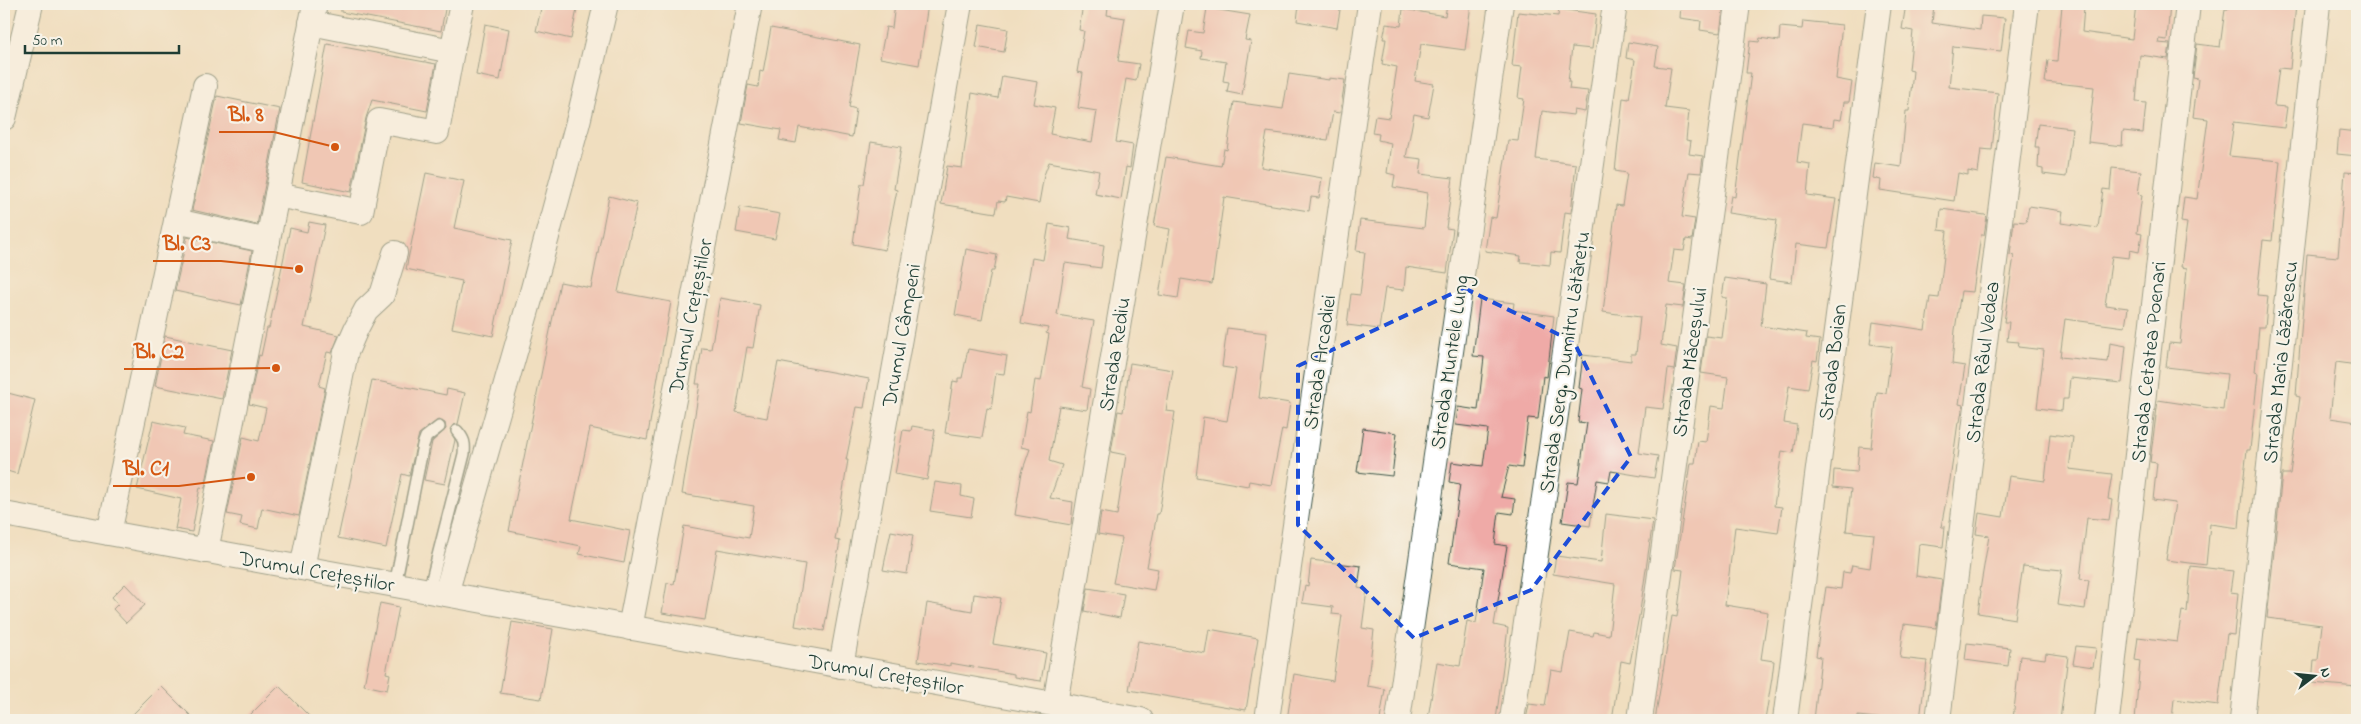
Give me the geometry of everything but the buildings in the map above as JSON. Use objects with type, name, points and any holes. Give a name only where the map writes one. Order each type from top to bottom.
[{"type":"street","points":[[4,118],[31,4]]},
{"type":"street","points":[[277,195],[361,212],[379,120],[437,132],[462,4]]},
{"type":"street","points":[[438,593],[532,296],[578,122],[606,4]]},
{"type":"street","name":"Drumul Crețeștilor","points":[[630,628],[750,4]]},
{"type":"street","name":"Drumul Câmpeni","points":[[841,666],[960,4]]},
{"type":"street","name":"Strada Rediu","points":[[1055,704],[1172,4]]},
{"type":"street","name":"Strada Arcadiei","points":[[1267,720],[1370,4]]},
{"type":"street","name":"Strada Muntele Lung","points":[[1398,720],[1501,4]]},
{"type":"street","name":"Strada Serg. Dumitru Lătărețu","points":[[1512,720],[1615,4]]},
{"type":"street","name":"Strada Măceșului","points":[[1640,720],[1738,4]]},
{"type":"street","name":"Strada Boian","points":[[1785,720],[1879,4]]},
{"type":"street","name":"Strada Râul Vedea","points":[[1938,720],[2027,4]]},
{"type":"street","name":"Strada Cetatea Poenari","points":[[2107,720],[2188,4]]},
{"type":"street","name":"Strada Maria Lăzărescu","points":[[2242,720],[2318,4]]},
{"type":"street","points":[[206,551],[313,14],[452,51]]},
{"type":"street","points":[[109,533],[205,86]]},
{"type":"street","points":[[176,221],[268,240]]},
{"type":"street","points":[[302,568],[346,352],[366,310],[382,295],[395,253]]},
{"type":"street","name":"Drumul Crețeștilor","points":[[4,514],[630,628],[701,647],[841,666],[1055,704],[1105,717],[1141,720]]},
{"type":"lane","points":[[395,585],[423,445],[426,437],[438,427]]},
{"type":"lane","points":[[438,593],[464,454],[465,445],[463,437],[457,431]]},
{"type":"highlighted area","points":[[1464,288],[1574,342],[1631,457],[1531,590],[1414,638],[1298,525],[1298,366]]},
{"type":"place","name":"Bl. 8","points":[[335,147]]},
{"type":"place","name":"Bl. C3","points":[[299,269]]},
{"type":"place","name":"Bl. C2","points":[[276,368]]},
{"type":"place","name":"Bl. C1","points":[[251,477]]}]
